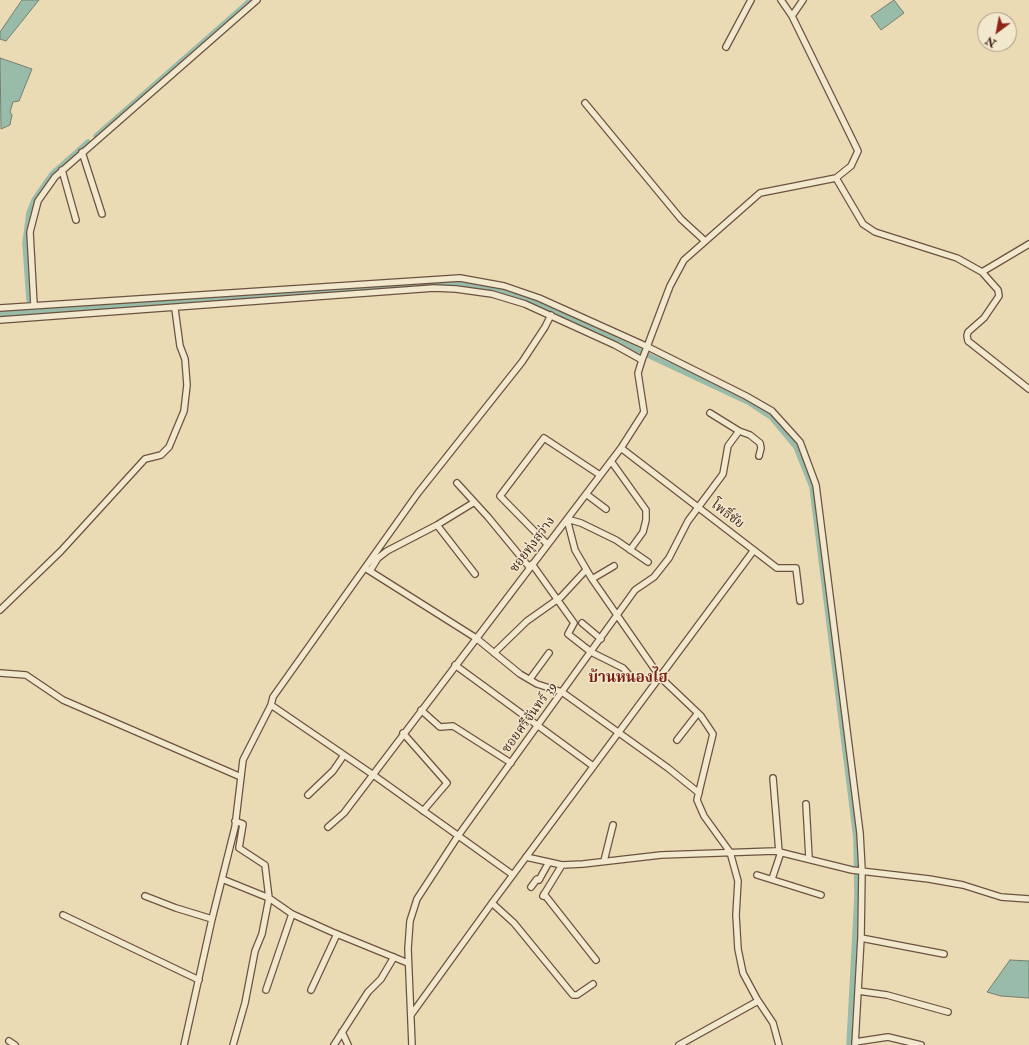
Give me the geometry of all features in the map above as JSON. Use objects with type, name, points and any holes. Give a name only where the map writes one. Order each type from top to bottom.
[{"type":"street","points":[[34,305],[30,232],[38,201],[55,177],[257,0]]},
{"type":"street","points":[[726,47],[740,18],[751,0]]},
{"type":"street","points":[[781,0],[792,16],[858,152],[851,166],[836,178],[863,224],[875,232],[957,258],[982,272],[998,290],[999,296],[984,318],[968,332],[968,340],[1029,389]]},
{"type":"street","points":[[792,16],[803,0]]},
{"type":"street","points":[[585,103],[681,219],[705,241]]},
{"type":"street","points":[[82,152],[102,214]]},
{"type":"street","points":[[62,170],[76,220]]},
{"type":"street","name":"ซอยทุ่งสว่าง","points":[[328,828],[344,813],[420,710],[600,476],[621,448],[644,412],[638,373],[670,286],[684,260],[760,193],[836,178]]},
{"type":"street","points":[[982,272],[1029,244]]},
{"type":"street","points":[[0,308],[460,278],[504,286],[539,298],[746,396],[772,411],[800,442],[816,485],[860,833],[861,938],[855,1043],[888,1037],[922,1045]]},
{"type":"street","points":[[0,320],[175,309],[434,288],[492,294],[525,304],[642,359]]},
{"type":"street","points":[[0,610],[61,551],[145,459],[161,455],[169,447],[184,411],[187,385],[185,359],[180,346],[175,309]]},
{"type":"street","points":[[184,1045],[212,919],[236,821],[243,760],[271,705],[273,697],[367,570],[418,493],[522,362],[545,328],[551,315]]},
{"type":"street","points":[[710,413],[739,431],[750,435],[760,443],[761,448],[759,456]]},
{"type":"street","name":"ซอยศรีจันทร์ 39","points":[[412,1045],[408,962],[410,921],[417,899],[458,836],[635,590],[654,577],[669,558],[688,521],[723,474],[728,446],[739,431]]},
{"type":"street","points":[[547,544],[500,496],[544,438],[600,476]]},
{"type":"street","name":"โพธิ์ชัย","points":[[621,448],[777,568],[796,568],[800,601]]},
{"type":"street","points":[[611,461],[646,510],[646,520],[643,532],[630,550]]},
{"type":"street","points":[[456,484],[488,517],[531,566],[574,623],[568,634],[591,652],[623,668],[630,676]]},
{"type":"street","points":[[586,494],[606,509]]},
{"type":"street","points":[[367,570],[387,551],[437,525],[473,502]]},
{"type":"street","points":[[567,519],[597,530],[648,562]]},
{"type":"street","points":[[567,519],[575,550],[592,579],[660,677],[698,713],[713,734],[697,800],[704,816],[730,852],[738,881],[736,915],[738,949],[743,973],[758,1001],[679,1045]]},
{"type":"street","points":[[437,525],[475,574]]},
{"type":"street","points":[[411,1016],[492,903],[754,550]]},
{"type":"street","points":[[592,579],[614,566]]},
{"type":"street","points":[[367,570],[476,638],[520,674],[537,684],[562,692],[668,768],[699,793]]},
{"type":"street","points":[[494,653],[527,621],[556,600],[578,580],[586,570]]},
{"type":"street","points":[[582,623],[601,639]]},
{"type":"street","points":[[530,679],[549,653]]},
{"type":"street","points":[[455,665],[594,766]]},
{"type":"street","points":[[0,672],[26,675],[63,700],[137,731],[179,752],[241,777]]},
{"type":"street","points":[[271,705],[372,774],[513,875]]},
{"type":"street","points":[[420,710],[440,727],[452,726],[511,763]]},
{"type":"street","points":[[677,740],[698,713]]},
{"type":"street","points":[[403,733],[447,783],[423,811]]},
{"type":"street","points":[[308,795],[333,771],[344,755]]},
{"type":"street","points":[[772,879],[780,852],[773,778]]},
{"type":"street","points":[[806,804],[809,858]]},
{"type":"street","points":[[233,1045],[245,1003],[255,951],[262,934],[269,898],[265,865],[239,848],[243,824],[236,821]]},
{"type":"street","points":[[604,861],[613,825]]},
{"type":"street","points":[[526,858],[562,864],[583,864],[661,855],[749,850],[780,852],[809,858],[852,870],[929,879],[963,885],[1001,897],[1029,899]]},
{"type":"street","points":[[531,887],[537,879],[539,880],[549,862]]},
{"type":"street","points":[[562,864],[543,895],[596,960]]},
{"type":"street","points":[[757,874],[821,895]]},
{"type":"street","points":[[222,880],[269,898],[292,914],[337,934],[408,962]]},
{"type":"street","points":[[145,896],[176,908],[212,919]]},
{"type":"street","points":[[492,903],[514,923],[573,996],[577,995],[593,984]]},
{"type":"street","points":[[266,990],[292,914]]},
{"type":"street","points":[[63,915],[199,980]]},
{"type":"street","points":[[311,990],[337,934]]},
{"type":"street","points":[[861,938],[944,954]]},
{"type":"street","points":[[334,1045],[368,992],[381,979],[394,957]]},
{"type":"street","points":[[858,991],[887,995],[948,1012]]},
{"type":"street","points":[[755,995],[773,1023],[778,1045]]},
{"type":"street","points":[[342,1032],[348,1045]]},
{"type":"street","points":[[9,1041],[15,1045]]},
{"type":"shaded area","points":[[22,0],[39,0],[6,41],[0,39],[0,32]]},
{"type":"shaded area","points":[[894,0],[904,13],[881,30],[871,16]]},
{"type":"shaded area","points":[[0,58],[32,69],[19,101],[13,102],[10,112],[12,115],[10,125],[1,129]]},
{"type":"shaded area","points":[[1010,960],[1029,961],[1029,998],[1001,996],[987,992]]},
{"type":"waterway","points":[[96,136],[251,0]]},
{"type":"waterway","points":[[29,300],[25,243],[29,213],[34,200],[52,174],[88,142]]},
{"type":"waterway","points":[[0,314],[460,283],[503,291],[539,304],[748,402],[771,417],[796,447],[812,487],[856,838],[857,897],[849,1045]]},
{"type":"district","name":"บ้านหนองไฮ","points":[[628,679]]}]
